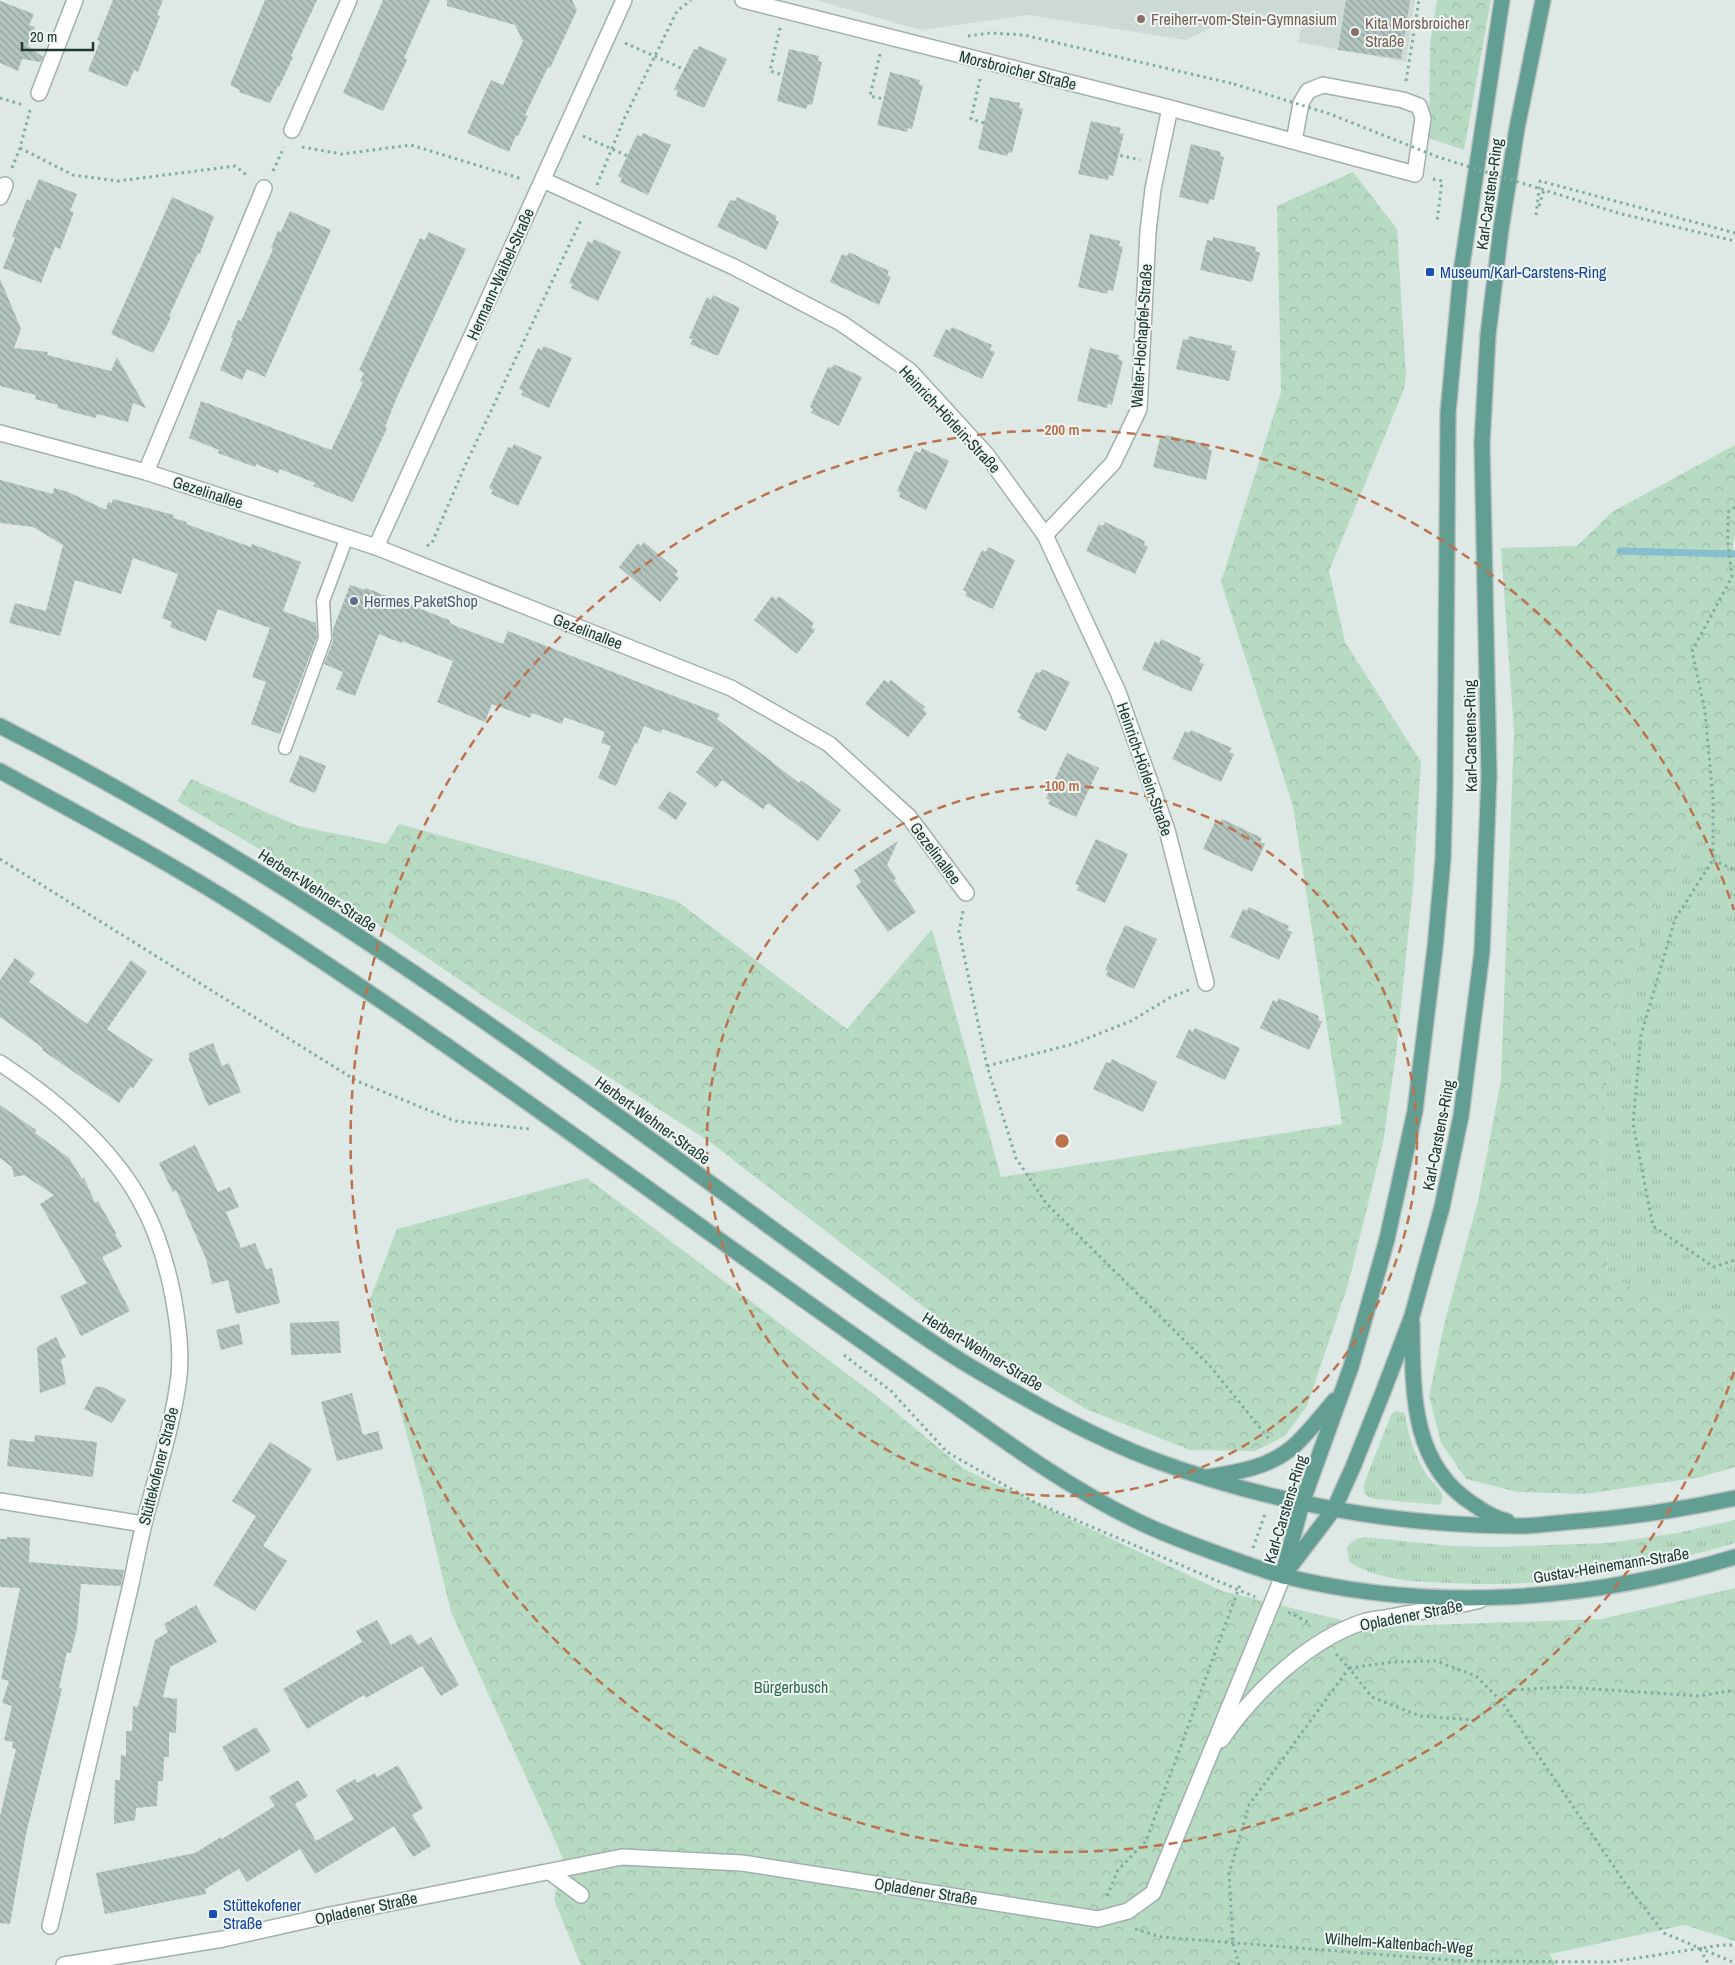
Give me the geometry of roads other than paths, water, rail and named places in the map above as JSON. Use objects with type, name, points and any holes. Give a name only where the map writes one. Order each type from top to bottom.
[{"type":"main road","name":"Karl-Carstens-Ring","points":[[1283,1576],[1302,1503],[1351,1367],[1387,1239],[1415,1112],[1435,948],[1443,859],[1448,414],[1461,272],[1502,0]]},
{"type":"main road","name":"Karl-Carstens-Ring","points":[[1283,1576],[1334,1509],[1353,1467],[1412,1316],[1442,1207],[1461,1116],[1482,952],[1489,776],[1482,443],[1488,334],[1501,229],[1516,137],[1543,0]]},
{"type":"main road","name":"Herbert-Wehner-Straße","points":[[0,726],[83,769],[183,826],[342,926],[614,1113],[840,1278],[974,1369],[1051,1412],[1150,1458],[1204,1477],[1271,1497],[1302,1503]]},
{"type":"main road","points":[[0,771],[162,860],[322,961],[606,1159],[1018,1451],[1131,1518],[1179,1540],[1283,1576]]},
{"type":"main road","points":[[1412,1316],[1415,1401],[1422,1438],[1438,1472],[1461,1496],[1494,1518],[1523,1526]]},
{"type":"main road","points":[[1204,1477],[1253,1468],[1275,1459],[1298,1442],[1342,1392]]},
{"type":"main road","points":[[1302,1503],[1402,1519],[1523,1526],[1610,1519],[1690,1508],[1735,1498]]},
{"type":"main road","name":"Gustav-Heinemann-Straße","points":[[1283,1576],[1357,1591],[1434,1598],[1488,1598],[1550,1595],[1609,1586],[1694,1569],[1735,1557]]},
{"type":"street","points":[[39,92],[75,0]]},
{"type":"street","points":[[292,130],[349,0]]},
{"type":"street","name":"Hermann-Waibel-Straße","points":[[376,547],[624,0]]},
{"type":"street","name":"Morsbroicher Straße","points":[[743,0],[765,3],[784,10],[1170,108],[1415,174],[1423,118],[1419,106],[1403,100],[1323,85],[1308,91],[1301,104],[1294,141]]},
{"type":"street","name":"Walter-Hochapfel-Straße","points":[[1045,535],[1113,463],[1139,409],[1148,232],[1153,189],[1170,108]]},
{"type":"street","name":"Heinrich-Hörlein-Straße","points":[[543,180],[734,267],[841,323],[910,371],[986,454],[1045,535],[1118,692],[1167,830],[1206,983]]},
{"type":"street","points":[[146,472],[264,188]]},
{"type":"street","name":"Gezelinallee","points":[[0,433],[146,472],[376,547],[731,688],[829,744],[910,817],[966,893]]},
{"type":"street","name":"Stüttekofener Straße","points":[[0,1064],[19,1076],[88,1132],[113,1161],[143,1206],[154,1230],[168,1274],[178,1324],[179,1375],[172,1416],[143,1524],[50,1926]]},
{"type":"street","points":[[0,1501],[143,1524]]},
{"type":"street","name":"Opladener Straße","points":[[64,1965],[223,1939],[443,1892],[622,1857],[742,1863],[1098,1919],[1128,1911],[1153,1893],[1283,1576]]},
{"type":"street","name":"Opladener Straße","points":[[1208,1760],[1224,1737],[1266,1687],[1288,1666],[1340,1631],[1364,1622],[1452,1607],[1488,1598]]},
{"type":"street","points":[[550,1872],[581,1895]]},
{"type":"lane","points":[[285,748],[324,638],[323,601],[347,537]]},
{"type":"waterway","points":[[1620,551],[1735,554]]},
{"type":"place","name":"Freiherr-vom-Stein-Gymnasium","points":[[1141,19]]},
{"type":"place","name":"Kita Morsbroicher Straße","points":[[1355,32]]},
{"type":"place","name":"Museum/Karl-Carstens-Ring","points":[[1430,272]]},
{"type":"place","name":"Hermes PaketShop","points":[[354,601]]},
{"type":"place","name":"Stüttekofener Straße","points":[[213,1914]]},
{"type":"park label","name":"Bürgerbusch","points":[[791,1687]]}]
